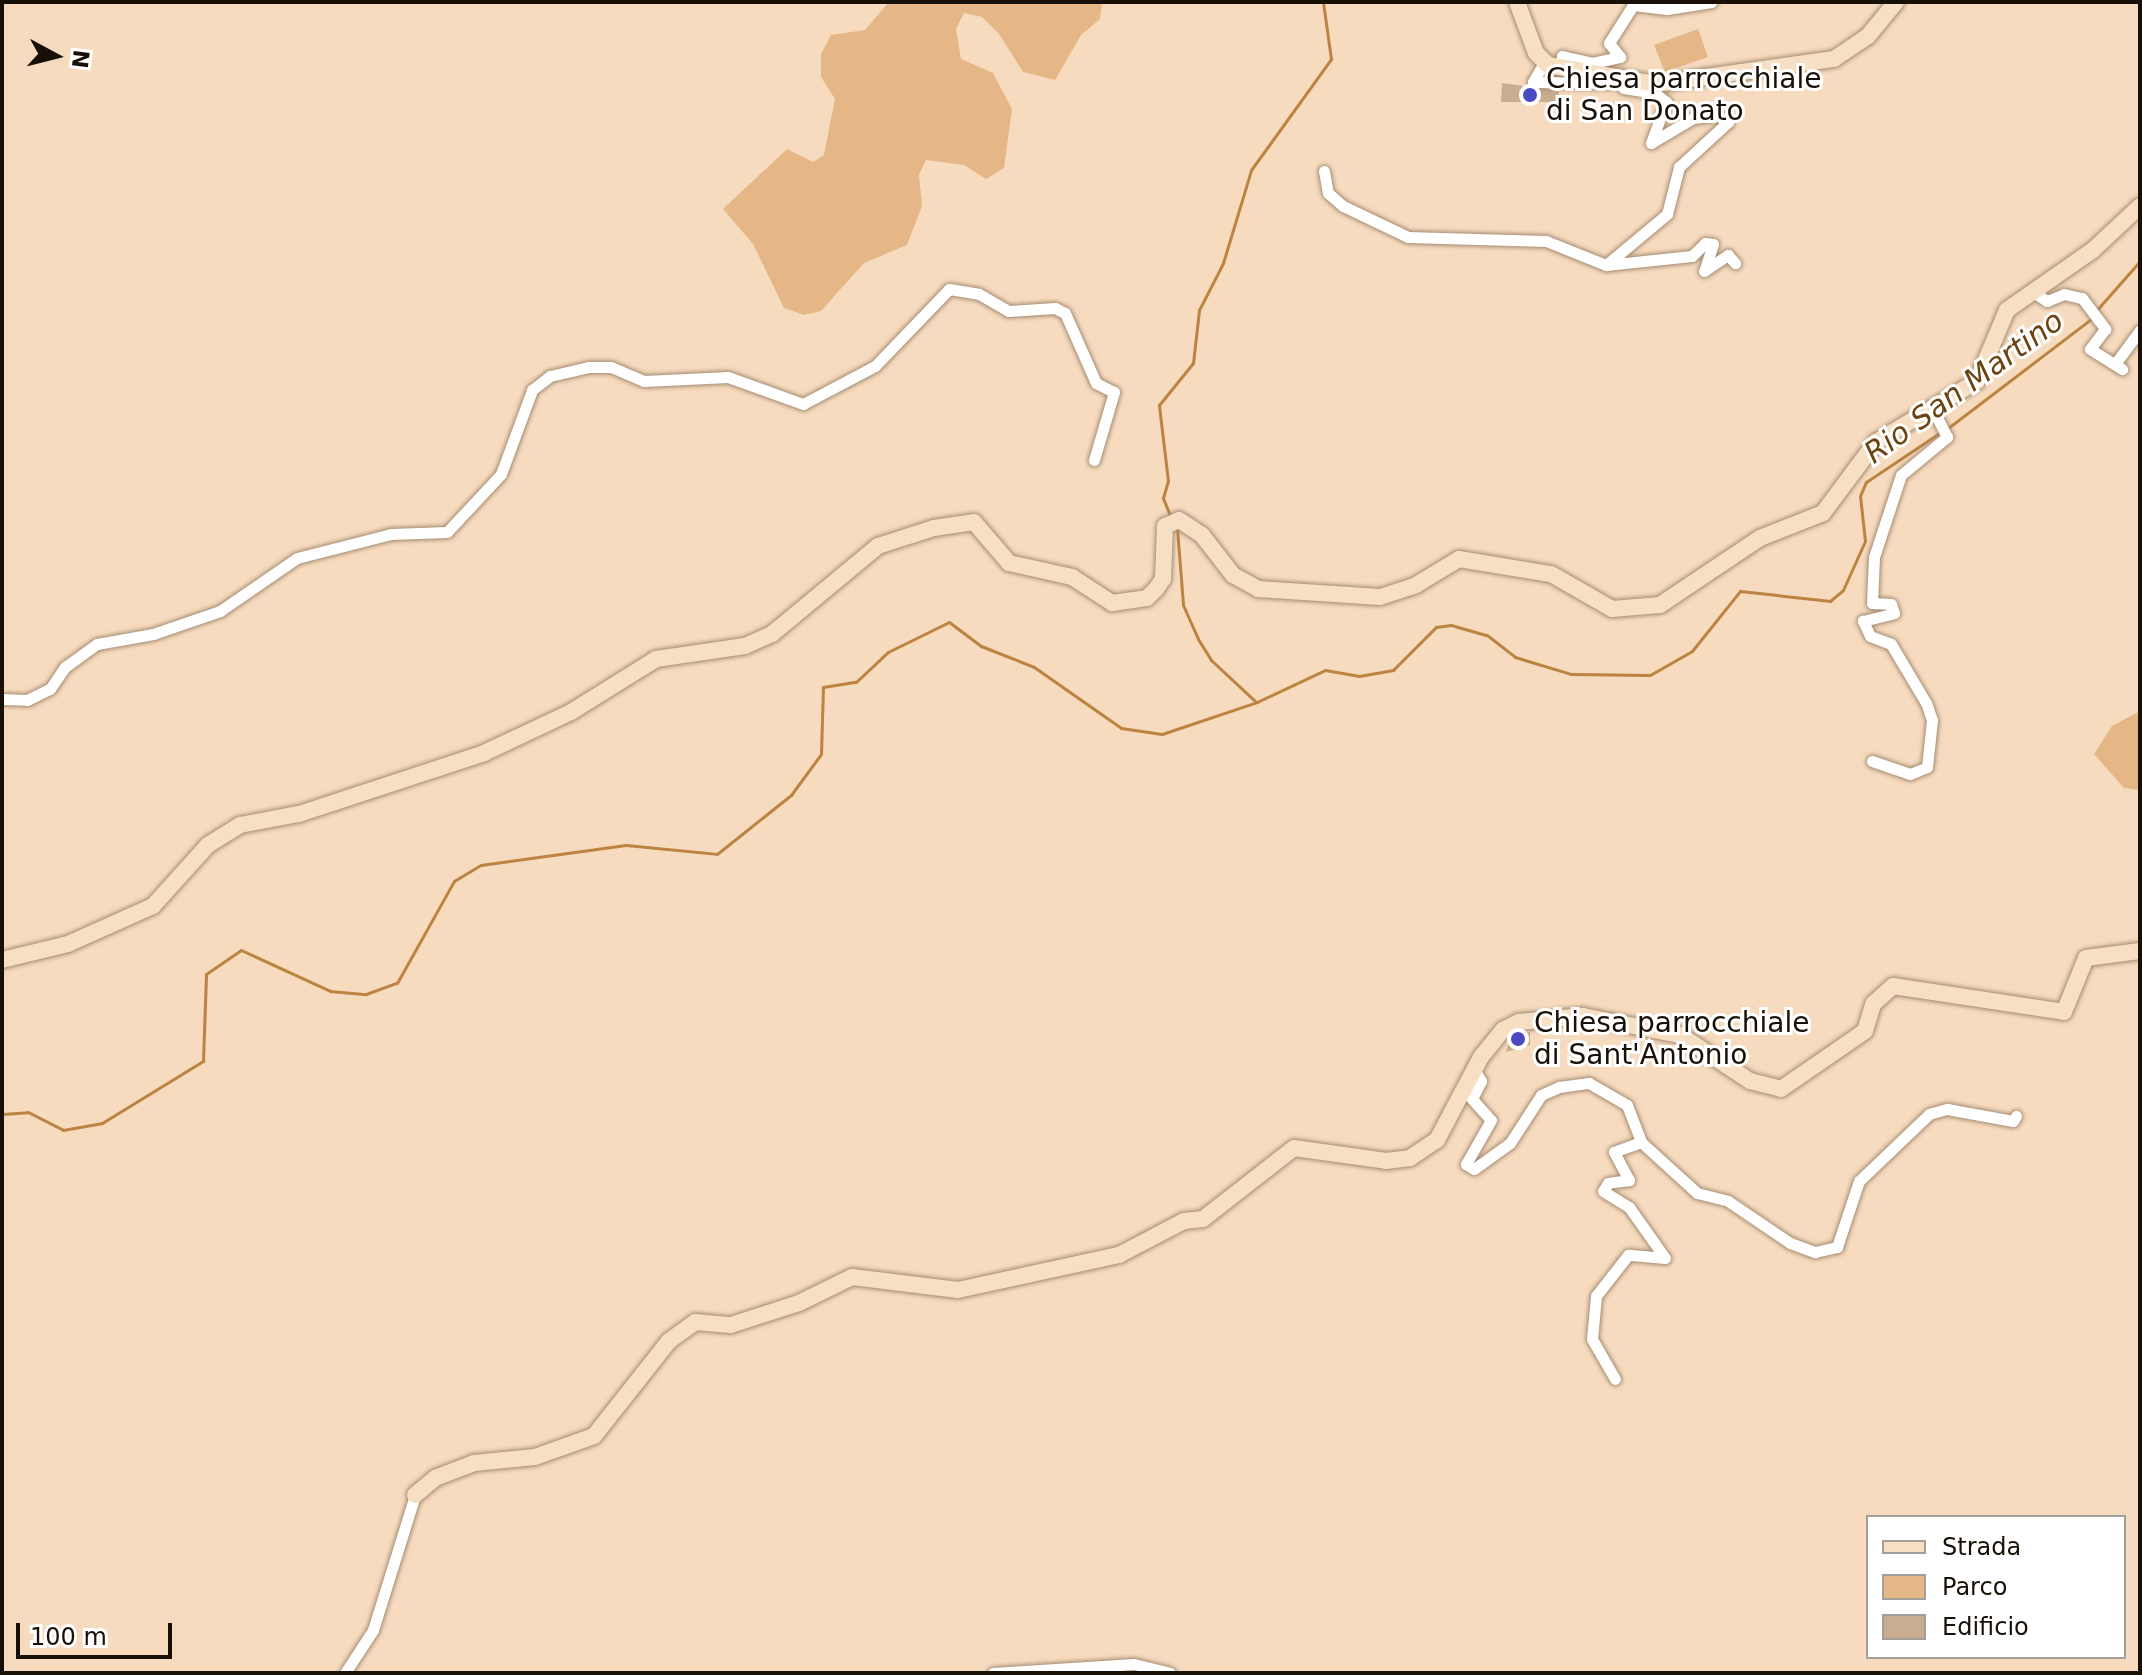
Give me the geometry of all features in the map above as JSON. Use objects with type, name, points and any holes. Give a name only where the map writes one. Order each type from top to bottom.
[{"type":"street","points":[[1517,2],[1536,53],[1560,69],[1626,83],[1655,93],[1666,102],[1651,143],[1693,118],[1717,115],[1728,122],[1679,167],[1667,214],[1606,265]]},
{"type":"street","points":[[1560,69],[1562,56],[1592,63],[1620,57],[1609,43],[1633,5],[1667,9],[1711,2]]},
{"type":"street","points":[[1541,68],[1533,82],[1677,84],[1834,59],[1868,36],[1896,2]]},
{"type":"street","points":[[1324,171],[1328,193],[1343,206],[1408,237],[1546,241],[1606,265],[1692,256],[1705,243],[1713,244],[1704,271],[1728,255],[1735,263]]},
{"type":"street","points":[[2,960],[68,944],[153,906],[208,845],[240,825],[299,814],[484,753],[571,712],[656,659],[745,646],[772,634],[878,546],[974,522],[1009,563],[1055,571],[1112,603],[1147,598],[1163,579],[1172,523],[1202,535],[1233,575],[1258,589],[1380,597],[1416,585],[1459,559],[1551,574],[1612,609],[1643,611],[1697,585],[1760,538],[1823,513],[1876,442],[1977,381],[2000,321],[2032,291],[2093,250],[2140,206]]},
{"type":"street","points":[[2,699],[27,700],[50,689],[65,667],[97,644],[153,634],[220,611],[297,558],[391,534],[447,532],[501,474],[532,390],[550,376],[588,367],[611,367],[644,381],[728,377],[803,404],[875,366],[949,289],[979,294],[1009,311],[1055,308],[1065,313],[1096,383],[1114,392],[1094,460]]},
{"type":"street","points":[[2032,291],[2047,301],[2064,294],[2082,298],[2105,329],[2090,349],[2118,366],[2140,330]]},
{"type":"street","points":[[1872,761],[1910,774],[1927,767],[1932,720],[1926,703],[1891,644],[1870,636],[1863,621],[1894,613],[1891,604],[1872,603],[1874,557],[1901,475],[1944,430],[1932,407]]},
{"type":"street","points":[[345,1673],[373,1630],[415,1495],[457,1469],[535,1457],[594,1436],[641,1384],[669,1341],[695,1322],[731,1325],[852,1277],[958,1290],[1119,1255],[1184,1221],[1203,1219],[1294,1148],[1386,1161],[1410,1158],[1437,1140],[1474,1069],[1503,1030],[1543,1016],[1583,1016],[1680,1035],[1750,1081],[1781,1089],[1854,1042],[1865,1031],[1880,994],[1893,986],[2064,1012],[2086,958],[2140,951]]},
{"type":"street","points":[[1474,1069],[1481,1081],[1472,1099],[1491,1120],[1466,1164],[1474,1169],[1510,1143],[1541,1095],[1576,1083],[1606,1089],[1627,1105],[1641,1142],[1697,1193],[1728,1201],[1790,1243],[1815,1252],[1837,1247],[1859,1181],[1926,1120],[1947,1109],[2013,1121],[2016,1116]]},
{"type":"street","points":[[1615,1379],[1592,1339],[1596,1296],[1628,1255],[1665,1258],[1629,1207],[1603,1191],[1608,1183],[1629,1178],[1614,1159],[1615,1151],[1630,1151],[1641,1142]]},
{"type":"street","points":[[993,1673],[1134,1664],[1170,1673]]},
{"type":"green space","points":[[889,2],[1102,2],[1100,19],[1081,35],[1055,80],[1023,72],[999,34],[982,17],[964,13],[956,29],[961,59],[993,73],[1012,109],[1004,168],[986,179],[964,165],[926,160],[919,175],[922,206],[907,245],[864,263],[821,311],[804,315],[784,308],[753,244],[723,209],[787,149],[813,162],[824,155],[835,99],[821,77],[821,54],[831,35],[865,30]]},
{"type":"green space","points":[[1698,29],[1708,57],[1665,72],[1654,45]]},
{"type":"green space","points":[[2140,711],[2140,790],[2124,788],[2094,754],[2112,726]]},
{"type":"building","name":"Chiesa parrocchiale di San Donato","points":[[1502,83],[1559,91],[1558,102],[1501,102]]},
{"type":"building","points":[[1530,1032],[1530,1045],[1506,1052],[1510,1039]]},
{"type":"waterway","points":[[1171,518],[1163,498],[1168,481],[1159,405],[1193,363],[1199,310],[1223,263],[1251,170],[1331,59],[1323,2]]},
{"type":"waterway","name":"Rio San Martino","points":[[2095,312],[2140,261]]},
{"type":"waterway","name":"Rio San Martino","points":[[1948,428],[2091,319]]},
{"type":"waterway","name":"Rio San Martino","points":[[2,1114],[28,1112],[63,1130],[102,1123],[203,1061],[206,974],[241,950],[330,991],[366,994],[397,983],[454,881],[481,865],[626,845],[717,854],[791,795],[821,754],[823,687],[856,682],[888,652],[949,622],[981,646],[1034,667],[1121,728],[1162,734],[1257,702],[1325,670],[1359,676],[1393,670],[1436,627],[1451,625],[1487,635],[1515,657],[1571,674],[1650,675],[1692,651],[1740,591],[1830,601],[1843,590],[1865,541],[1860,496],[1866,482],[1941,432]]},
{"type":"waterway","points":[[1177,528],[1183,605],[1198,639],[1211,660],[1255,701]]},
{"type":"place","name":"Chiesa parrocchiale di San Donato","points":[[1530,95]]},
{"type":"place","name":"Chiesa parrocchiale di Sant'Antonio","points":[[1518,1039]]}]
